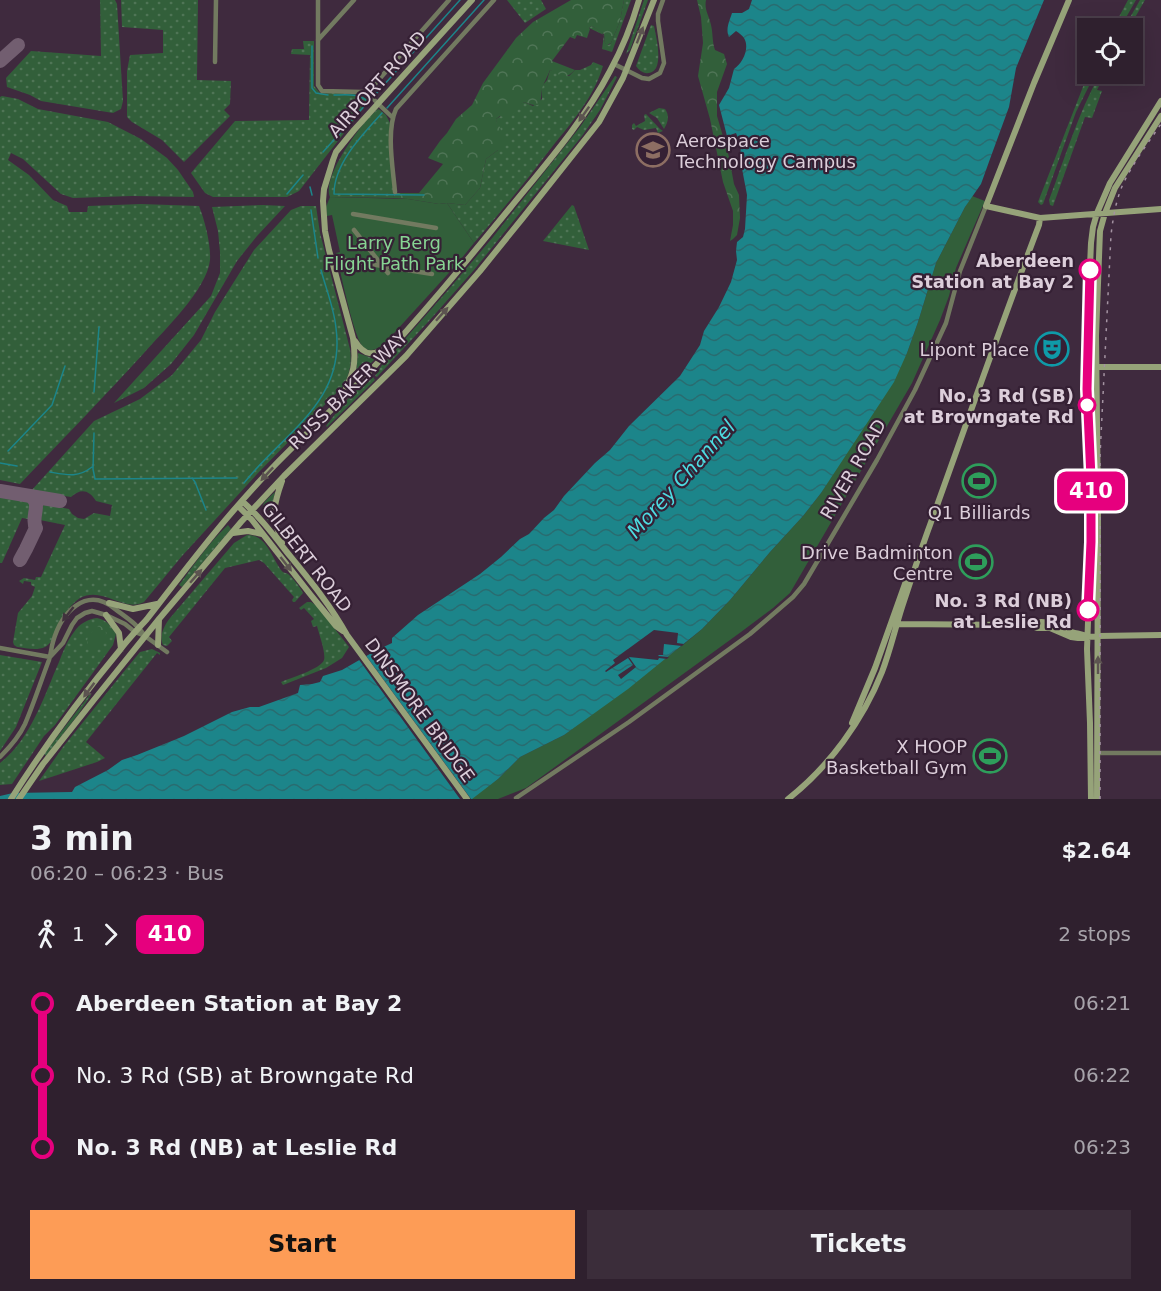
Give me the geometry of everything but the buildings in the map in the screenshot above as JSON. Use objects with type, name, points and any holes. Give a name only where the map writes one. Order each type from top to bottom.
[{"type":"main road","name":"AIRPORT ROAD","points":[[339,403],[352,375],[355,350],[325,231],[323,208],[327,176],[336,152],[472,0]]},
{"type":"main road","name":"RUSS BAKER WAY","points":[[11,799],[58,731],[206,543],[276,464],[394,346],[561,146],[614,64],[639,0]]},
{"type":"main road","name":"RUSS BAKER WAY","points":[[20,799],[53,750],[159,619],[250,513],[284,476],[406,356],[480,272],[599,122],[626,70],[654,0]]},
{"type":"main road","name":"RIVER ROAD","points":[[986,206],[1034,82],[1069,0]]},
{"type":"main road","points":[[1091,799],[1088,636],[1091,532],[1087,367],[1091,243],[1097,213],[1110,183],[1161,101]]},
{"type":"main road","points":[[1096,799],[1098,636],[1096,304],[1100,231],[1115,188],[1161,116]]},
{"type":"main road","points":[[986,206],[1039,222],[1097,213],[1161,209]]},
{"type":"main road","points":[[788,799],[826,763],[859,718],[878,681],[915,568],[1039,222]]},
{"type":"main road","points":[[353,338],[362,350],[368,353],[374,354],[394,346]]},
{"type":"main road","points":[[1087,367],[1161,368]]},
{"type":"main road","points":[[284,476],[274,511],[276,526],[285,549]]},
{"type":"main road","name":"GILBERT ROAD","points":[[240,503],[285,549],[309,578],[328,603],[347,636]]},
{"type":"main road","name":"GILBERT ROAD","points":[[250,513],[263,534],[336,626],[347,636]]},
{"type":"main road","points":[[233,533],[248,531],[263,534]]},
{"type":"main road","points":[[847,734],[875,668],[907,579],[915,568]]},
{"type":"main road","points":[[109,603],[132,609],[157,604]]},
{"type":"main road","points":[[106,615],[119,633],[121,649]]},
{"type":"main road","points":[[158,645],[159,619]]},
{"type":"main road","points":[[859,706],[874,680],[893,628],[898,624],[1028,625],[1050,628],[1071,637],[1080,638],[1161,635]]},
{"type":"main road","name":"DINSMORE BRIDGE","points":[[347,636],[467,799]]},
{"type":"street","points":[[215,62],[216,0]]},
{"type":"street","points":[[318,0],[318,85],[322,91],[366,93],[392,117]]},
{"type":"street","points":[[318,40],[354,0]]},
{"type":"street","points":[[366,93],[449,0]]},
{"type":"street","points":[[395,192],[392,117],[396,109],[494,0]]},
{"type":"street","points":[[614,64],[642,78],[650,79],[660,73],[664,63],[658,14],[663,0]]},
{"type":"street","name":"RIVER ROAD","points":[[516,798],[629,722],[750,634],[795,595],[804,584],[915,390],[946,323],[960,271],[986,206]]},
{"type":"street","points":[[353,214],[436,228]]},
{"type":"street","points":[[354,230],[388,273]]},
{"type":"street","points":[[345,260],[432,274]]},
{"type":"street","points":[[1020,279],[1029,281]]},
{"type":"street","points":[[0,757],[21,731],[50,657],[53,640],[60,624],[75,605],[92,600],[109,603],[137,630]]},
{"type":"street","points":[[50,657],[63,643],[72,625],[81,615],[92,611],[137,630],[166,652]]},
{"type":"street","points":[[0,648],[50,657]]},
{"type":"street","points":[[1098,753],[1161,753]]},
{"type":"green space","points":[[100,0],[115,0],[117,4],[123,101],[121,109],[113,113],[41,101],[7,87],[6,78],[31,51],[101,56]]},
{"type":"green space","points":[[121,0],[198,0],[197,80],[231,81],[230,104],[224,110],[230,116],[184,162],[162,140],[127,117],[127,71],[130,55],[163,53],[163,30],[122,27]]},
{"type":"green space","points":[[507,0],[541,0],[546,9],[525,23]]},
{"type":"green space","points":[[571,0],[624,0],[620,21],[611,43],[607,45],[604,34],[592,26],[589,28],[587,38],[577,35],[575,39],[570,37],[552,61],[575,70],[563,76],[550,70],[539,104],[524,102],[507,118],[500,116],[496,119],[504,141],[498,150],[486,159],[480,188],[465,205],[394,198],[394,193],[419,193],[443,164],[428,158],[456,119],[472,105],[483,83],[516,38],[533,22]]},
{"type":"green space","points":[[624,0],[631,0],[612,52],[602,49],[604,36],[605,43],[609,45],[620,21]]},
{"type":"green space","points":[[644,0],[648,0],[630,50],[626,54]]},
{"type":"green space","points":[[697,0],[706,0],[715,50],[724,54],[727,64],[717,92],[717,116],[734,184],[739,195],[740,218],[737,235],[730,241],[733,211],[723,182],[710,119],[698,76],[703,43]]},
{"type":"green space","points":[[1128,0],[1136,0],[1126,18],[1118,18]]},
{"type":"green space","points":[[1140,0],[1145,0],[1135,18],[1130,18]]},
{"type":"green space","points":[[651,25],[654,26],[658,45],[658,60],[654,71],[647,73],[636,66]]},
{"type":"green space","points":[[592,26],[603,35],[589,28]]},
{"type":"green space","points":[[303,41],[314,41],[314,86],[320,93],[353,94],[369,101],[299,191],[287,197],[213,197],[205,193],[191,173],[235,121],[309,120],[310,55],[291,54],[292,49],[304,49]]},
{"type":"green space","points":[[593,62],[603,66],[582,109],[474,243],[447,203],[465,205],[480,188],[486,159],[498,150],[496,119],[524,102],[533,106],[542,99],[542,86],[550,70],[569,76],[575,70],[580,70]]},
{"type":"green space","points":[[615,76],[617,77],[600,110],[582,136],[474,270],[377,377],[375,376],[493,237],[580,127]]},
{"type":"green space","points":[[1084,84],[1090,84],[1076,112],[1043,204],[1038,202]]},
{"type":"green space","points":[[1095,84],[1100,84],[1097,90],[1102,91],[1092,118],[1085,117],[1053,206],[1050,205],[1049,200],[1085,104]]},
{"type":"green space","points":[[0,97],[18,99],[38,109],[108,122],[141,139],[167,158],[178,170],[194,197],[73,198],[61,194],[23,159],[11,153],[8,160],[29,175],[53,200],[67,206],[69,212],[87,212],[88,206],[141,204],[199,206],[210,254],[207,272],[183,310],[20,484],[0,480]]},
{"type":"green space","points":[[659,108],[665,109],[668,114],[664,129],[657,118],[649,113]]},
{"type":"green space","points":[[378,109],[386,115],[390,123],[394,198],[330,197],[331,177],[337,164],[353,137]]},
{"type":"green space","points":[[646,114],[663,131],[658,133],[656,128],[632,129],[634,123],[636,126],[645,121],[644,115]]},
{"type":"green space","points":[[972,196],[985,201],[956,268],[940,320],[912,383],[790,593],[741,632],[526,788],[498,799],[470,799],[498,779],[520,757],[564,735],[702,629],[803,516],[821,493],[907,353],[936,263]]},
{"type":"green space","name":"Larry Berg Flight Path Park","points":[[330,197],[408,199],[439,204],[447,203],[474,243],[385,343],[375,349],[364,348],[352,319],[336,253],[340,252],[332,215],[327,216],[326,207]]},
{"type":"green space","points":[[572,205],[574,206],[589,250],[543,241]]},
{"type":"green space","points":[[285,206],[237,261],[194,335],[171,364],[144,388],[114,403],[211,296],[220,273],[218,231],[212,207]]},
{"type":"green space","points":[[301,206],[316,206],[320,233],[350,349],[350,367],[344,385],[258,473],[182,556],[144,602],[129,604],[97,595],[80,598],[65,613],[48,645],[38,649],[17,647],[13,642],[18,613],[32,596],[35,587],[31,585],[31,582],[24,581],[23,584],[19,581],[24,578],[35,580],[36,577],[41,577],[65,525],[40,520],[38,517],[44,504],[69,509],[78,518],[84,519],[94,513],[110,516],[112,505],[96,501],[91,494],[81,491],[71,497],[31,491],[94,421],[140,399],[172,375],[201,340],[215,312],[254,250],[291,210]]},
{"type":"green space","points":[[358,353],[375,359],[354,380],[356,372]]},
{"type":"green space","points":[[373,377],[375,380],[327,427],[347,400]]},
{"type":"green space","points":[[275,492],[271,510],[273,523],[271,524],[262,507]]},
{"type":"green space","points":[[0,497],[30,502],[32,506],[31,517],[22,518],[2,563],[0,563]]},
{"type":"green space","points":[[228,525],[231,529],[182,587],[179,585],[208,546]]},
{"type":"green space","points":[[247,535],[264,542],[281,570],[292,578],[303,593],[293,602],[294,597],[259,560],[225,568],[169,637],[172,641],[167,646],[163,645],[163,631],[170,618],[234,543]]},
{"type":"green space","points":[[307,602],[317,606],[349,647],[342,658],[326,668],[283,685],[281,682],[311,670],[324,660],[317,626],[313,627],[311,621],[314,619],[304,608],[301,610],[299,608]]},
{"type":"green space","points":[[97,618],[108,624],[116,634],[113,645],[55,725],[44,736],[12,784],[0,785],[0,763],[11,753],[28,729],[42,703],[69,639],[81,624]]},
{"type":"green space","points":[[99,626],[104,628],[106,634],[94,649],[90,650],[87,639]]},
{"type":"green space","points":[[152,649],[160,655],[157,653],[86,742],[105,758],[39,781],[63,747],[140,652]]},
{"type":"green space","points":[[0,655],[42,662],[16,727],[0,751]]},
{"type":"green space","points":[[90,694],[77,716],[46,756],[44,754]]},
{"type":"water","name":"Morey Channel","points":[[752,0],[1044,0],[1016,68],[1009,107],[981,184],[965,207],[936,263],[918,322],[894,382],[821,493],[730,600],[702,629],[628,689],[564,735],[520,757],[498,779],[472,799],[0,799],[0,796],[13,793],[72,792],[75,787],[122,760],[184,736],[232,712],[259,707],[298,693],[300,685],[320,682],[323,676],[342,670],[392,643],[392,638],[418,615],[480,574],[554,510],[564,496],[610,450],[629,426],[680,376],[700,345],[704,331],[731,282],[737,260],[737,242],[743,237],[745,229],[747,195],[740,158],[741,145],[736,133],[727,136],[719,105],[729,88],[734,69],[743,59],[746,51],[746,42],[740,34],[736,31],[729,37],[729,22],[732,13],[742,13],[749,9]]},
{"type":"pier","points":[[654,630],[678,633],[677,643],[684,644],[682,646],[664,644],[663,655],[658,656],[669,657],[667,659],[629,657],[636,667],[621,679],[618,675],[633,665],[628,658],[605,671],[615,663],[613,660]]},
{"type":"pier","points":[[364,653],[471,799],[460,799],[357,657]]},
{"type":"waterway","points":[[374,96],[460,0]]},
{"type":"waterway","points":[[387,108],[484,0]]},
{"type":"waterway","points":[[312,46],[312,88],[316,93],[328,95]]},
{"type":"waterway","points":[[334,95],[356,96],[367,101]]},
{"type":"waterway","points":[[323,152],[369,101]]},
{"type":"waterway","points":[[382,113],[344,160],[335,182],[334,194],[424,195]]},
{"type":"waterway","points":[[287,194],[303,175]]},
{"type":"waterway","points":[[310,187],[312,195]]},
{"type":"waterway","points":[[311,210],[318,258]]},
{"type":"waterway","points":[[244,483],[308,414],[322,396],[331,376],[337,354],[336,328],[321,270]]},
{"type":"waterway","points":[[94,392],[99,327]]},
{"type":"waterway","points":[[8,451],[52,405],[65,366]]},
{"type":"waterway","points":[[94,433],[95,479],[237,478]]},
{"type":"waterway","points":[[0,463],[17,466]]},
{"type":"waterway","points":[[50,472],[77,474],[92,467]]},
{"type":"waterway","points":[[192,478],[206,510]]},
{"type":"taxiway","points":[[0,61],[18,45]]},
{"type":"taxiway","points":[[0,491],[60,501]]},
{"type":"taxiway","points":[[20,560],[36,528],[34,519],[36,502],[30,496]]},
{"type":"railway","points":[[1100,799],[1100,456],[1111,235],[1118,196],[1123,184],[1161,124]]},
{"type":"bus line","name":"410","points":[[1088,610],[1091,478],[1087,336],[1090,270]]},
{"type":"place","name":"Aerospace Technology Campus","points":[[653,150]]},
{"type":"place","name":"Aberdeen Station at Bay 2","points":[[1090,270]]},
{"type":"place","name":"Lipont Place","points":[[1052,349]]},
{"type":"place","name":"No. 3 Rd (SB) at Browngate Rd","points":[[1087,405]]},
{"type":"place","name":"Q1 Billiards","points":[[979,481]]},
{"type":"place","name":"Drive Badminton Centre","points":[[976,562]]},
{"type":"place","name":"No. 3 Rd (NB) at Leslie Rd","points":[[1088,610]]},
{"type":"place","name":"X HOOP Basketball Gym","points":[[990,756]]}]
